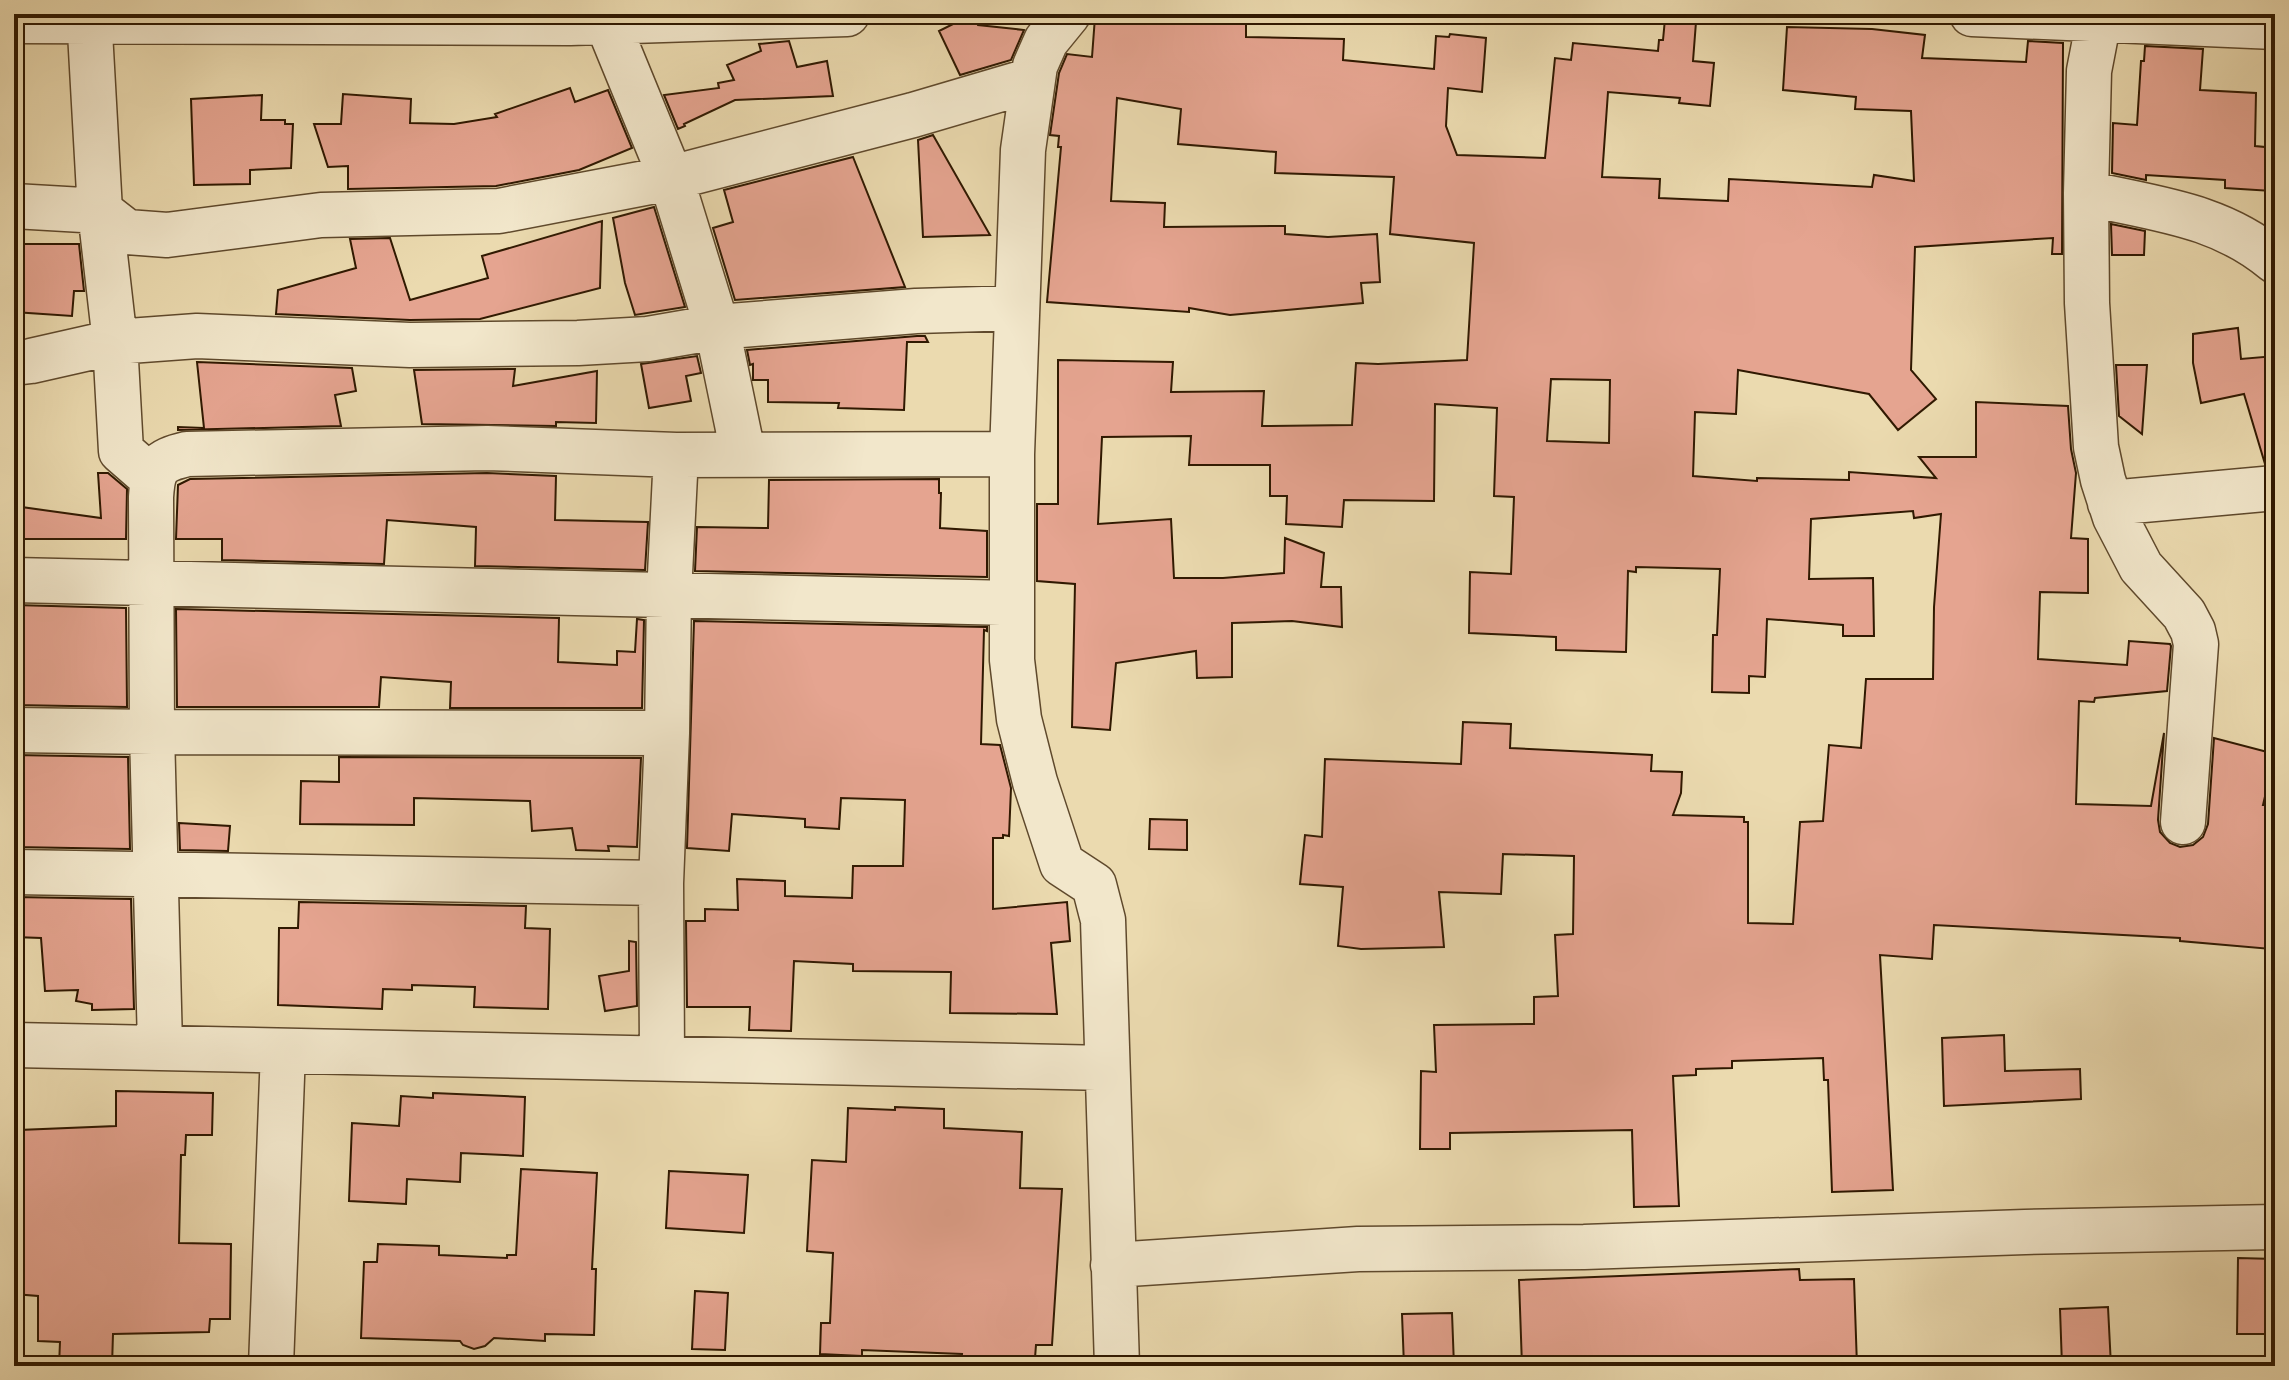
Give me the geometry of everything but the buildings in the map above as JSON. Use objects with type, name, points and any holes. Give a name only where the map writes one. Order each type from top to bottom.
[{"type":"street","points":[[14,21],[89,18],[582,20],[847,14]]},
{"type":"street","points":[[1068,14],[1046,41],[1035,66],[1023,150],[1012,454],[1012,660],[1019,719],[1035,782],[1062,864],[1094,885],[1103,920],[1117,1366]]},
{"type":"street","points":[[1972,14],[2100,17],[2275,27]]},
{"type":"street","points":[[2100,17],[2089,71],[2086,193],[2087,303],[2096,447],[2110,503],[2141,567],[2184,614],[2193,631],[2196,644],[2183,822]]},
{"type":"street","points":[[89,18],[100,211],[115,342],[121,451],[153,479]]},
{"type":"street","points":[[582,20],[671,178],[717,327],[743,453]]},
{"type":"street","points":[[14,206],[100,211],[127,232],[167,235],[321,215],[499,211],[671,178],[913,115],[1032,80]]},
{"type":"street","points":[[2086,193],[2207,220],[2255,244],[2275,261]]},
{"type":"street","points":[[14,363],[115,342],[197,336],[410,345],[578,343],[648,339],[717,327],[916,311],[1017,308]]},
{"type":"street","points":[[160,1046],[152,732],[153,479],[158,466],[171,458],[187,454],[487,448],[676,455],[1012,454]]},
{"type":"street","points":[[662,1056],[661,883],[676,455]]},
{"type":"street","points":[[2110,503],[2275,488]]},
{"type":"street","points":[[14,580],[1012,603]]},
{"type":"street","points":[[14,730],[667,733]]},
{"type":"street","points":[[14,872],[661,883]]},
{"type":"street","points":[[14,1045],[662,1056],[1107,1068]]},
{"type":"street","points":[[271,1366],[283,1051]]},
{"type":"street","points":[[1113,1265],[1358,1249],[1584,1247],[2275,1227]]}]
